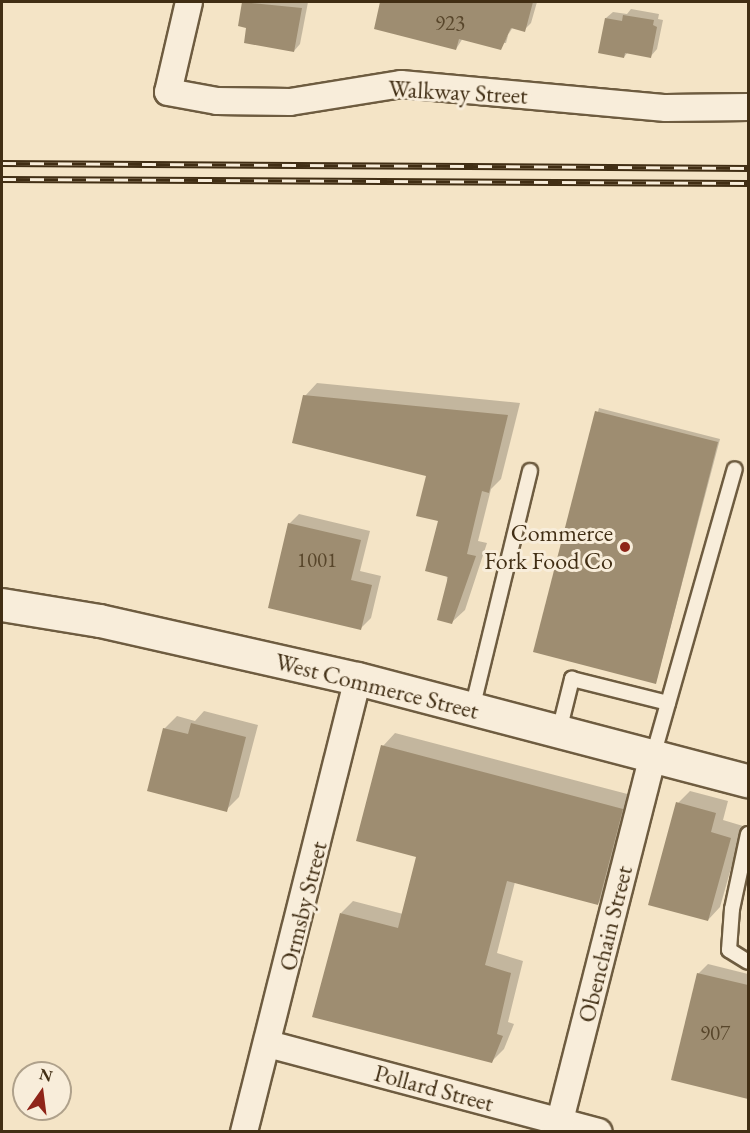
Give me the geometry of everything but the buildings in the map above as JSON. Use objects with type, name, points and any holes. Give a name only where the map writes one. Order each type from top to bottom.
[{"type":"street","name":"Walkway Street","points":[[189,2],[168,92],[217,101],[290,102],[401,84],[666,108],[748,107]]},
{"type":"street","name":"West Commerce Street","points":[[2,605],[100,621],[358,680],[748,781]]},
{"type":"street","name":"Ormsby Street","points":[[244,1131],[268,1044],[358,680]]},
{"type":"street","name":"Obenchain Street","points":[[558,1126],[653,756]]},
{"type":"street","name":"Pollard Street","points":[[268,1044],[558,1126],[599,1131]]},
{"type":"lane","points":[[653,756],[735,470]]},
{"type":"lane","points":[[472,709],[530,471]]},
{"type":"lane","points":[[559,731],[572,679],[668,703]]},
{"type":"lane","points":[[748,834],[732,909],[729,950],[748,962]]},
{"type":"railway","points":[[2,163],[748,168]]},
{"type":"railway","points":[[2,179],[748,183]]},
{"type":"place","name":"Commerce Fork Food Co","points":[[625,547]]}]
